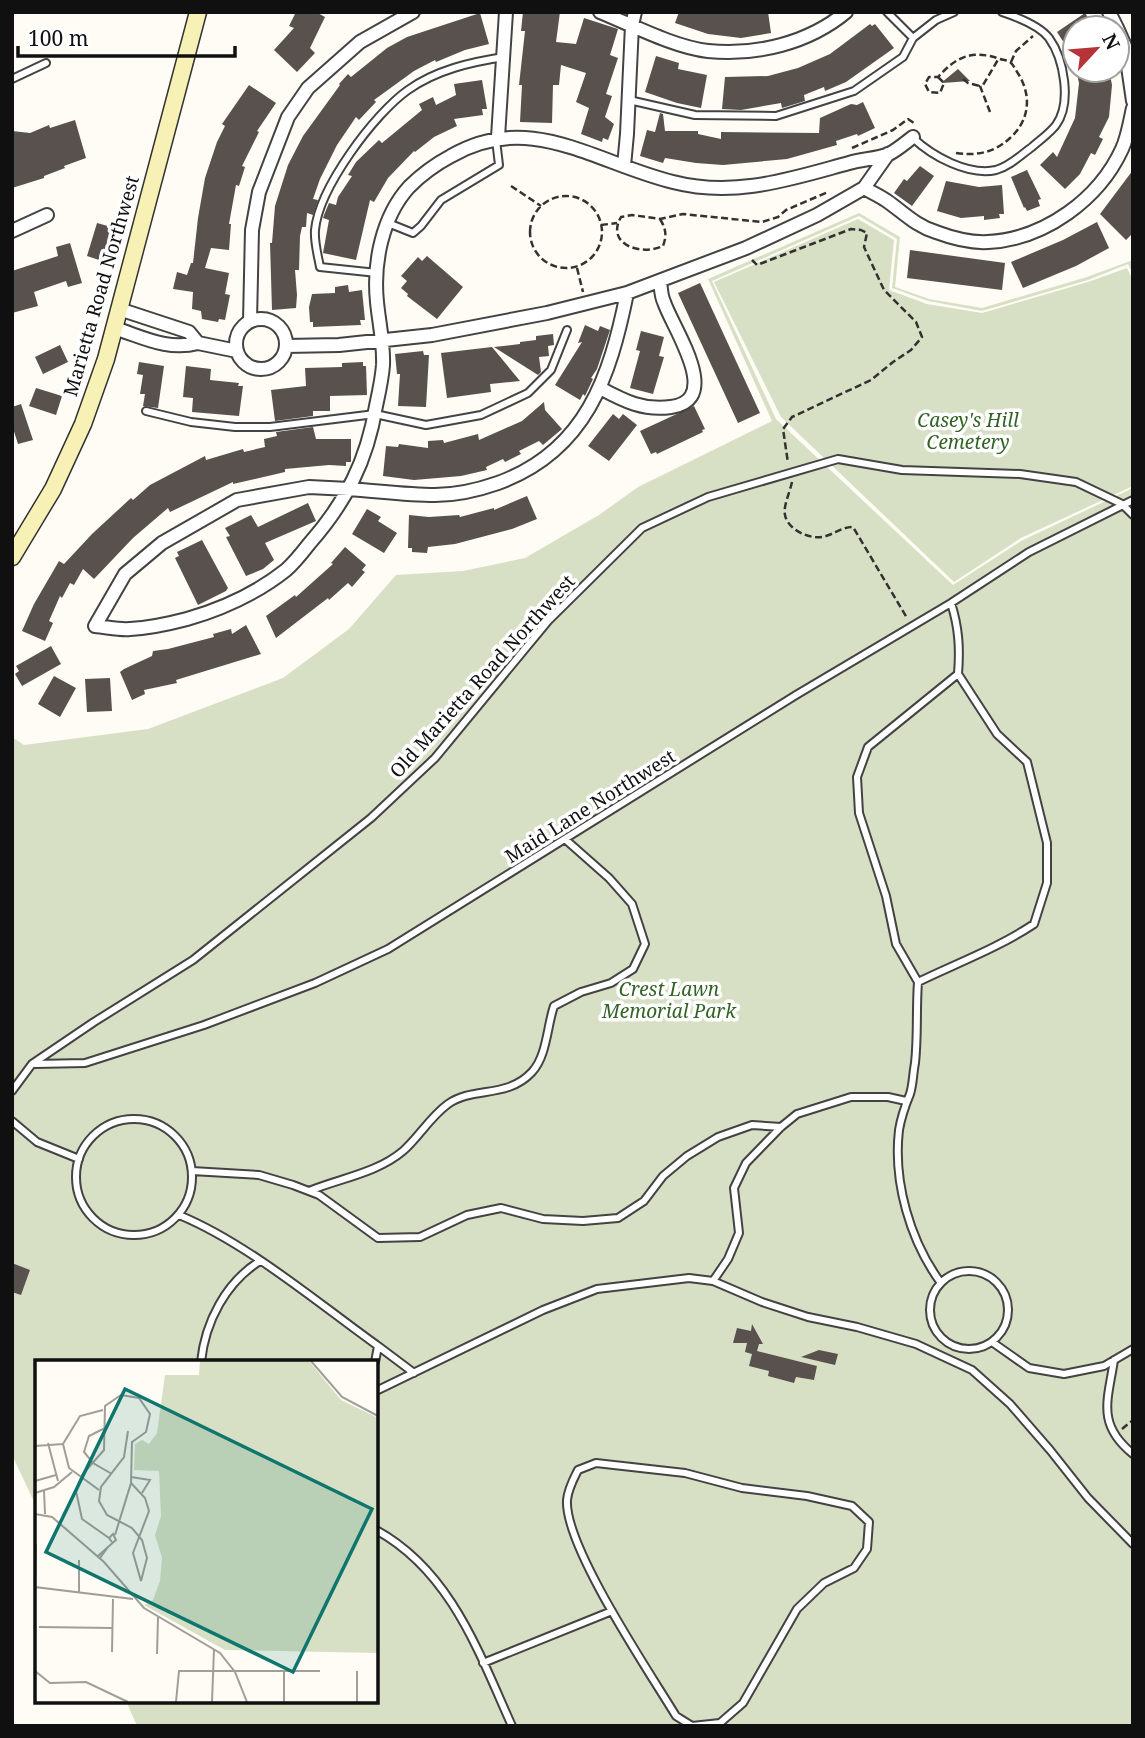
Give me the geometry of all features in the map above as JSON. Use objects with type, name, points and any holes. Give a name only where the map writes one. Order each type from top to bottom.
[{"type":"main road","name":"Marietta Road Northwest","points":[[12,557],[53,489],[83,424],[114,328],[198,12]]},
{"type":"street","points":[[250,321],[252,230],[260,192],[288,117],[308,88],[360,42],[413,12]]},
{"type":"street","points":[[497,138],[506,12]]},
{"type":"street","points":[[600,12],[634,19],[676,42],[707,51],[742,51],[779,46],[810,35],[835,22],[846,12]]},
{"type":"street","points":[[624,166],[634,19]]},
{"type":"street","points":[[864,188],[887,200],[907,218],[933,232],[960,240],[988,242],[1014,238],[1073,211],[1096,190],[1122,150],[1133,107]]},
{"type":"street","points":[[286,346],[382,341],[469,329],[627,293],[746,248],[817,215],[864,188],[888,154],[914,131]]},
{"type":"street","points":[[627,293],[616,346],[600,388],[582,419],[556,451],[520,475],[479,489],[436,495],[349,489],[309,488],[237,500],[162,543],[125,574],[95,626],[129,629],[162,625],[204,614],[246,597],[287,569],[333,517],[349,489],[364,457],[375,414],[383,367],[377,273],[380,244],[388,223],[408,189],[435,165],[464,148],[497,138],[524,136],[548,141],[673,183],[706,188],[755,186],[793,180],[888,154]]},
{"type":"street","points":[[12,231],[47,215]]},
{"type":"street","points":[[600,388],[640,407],[661,409],[680,406],[692,394],[695,379],[693,369],[663,301],[660,281]]},
{"type":"street","points":[[119,309],[190,332],[198,343]]},
{"type":"street","points":[[263,319],[273,322],[285,335],[286,346],[279,363],[260,370],[249,367],[241,359],[237,351],[237,334],[250,321],[263,319]]},
{"type":"street","points":[[114,328],[169,346],[183,347],[198,343],[237,351]]},
{"type":"lane","points":[[887,12],[914,38]]},
{"type":"lane","points":[[629,100],[695,115],[776,116],[854,90],[903,57],[914,38],[936,20],[954,12]]},
{"type":"lane","points":[[914,131],[924,148],[940,158],[971,169],[993,170],[1019,157],[1057,124],[1063,107],[1064,82],[1059,59],[1048,36],[1020,18],[1002,12]]},
{"type":"lane","points":[[377,273],[320,267],[315,230],[324,202],[343,164],[379,115],[410,88],[462,64],[504,57]]},
{"type":"lane","points":[[12,79],[46,64]]},
{"type":"lane","points":[[388,223],[413,233],[441,200],[499,165],[497,138]]},
{"type":"lane","points":[[146,411],[191,422],[235,427],[270,426],[375,414],[426,425],[481,415],[528,393],[551,370],[567,330]]},
{"type":"lane","name":"Old Marietta Road Northwest","points":[[12,1091],[33,1065],[94,1022],[193,960],[371,818],[435,758],[548,621],[642,528],[708,496],[838,458],[902,470],[1020,474],[1076,482],[1122,504],[1133,515]]},
{"type":"lane","name":"Maid Lane Northwest","points":[[33,1065],[85,1063],[204,1024],[315,982],[388,949],[951,603],[1029,552],[1133,500]]},
{"type":"lane","points":[[918,982],[984,950],[1006,943],[1034,924],[1046,883],[1047,843],[1027,762],[997,734],[958,674],[960,648],[957,622],[951,603]]},
{"type":"lane","points":[[941,1283],[918,1246],[905,1207],[898,1165],[899,1129],[906,1101],[911,1093],[915,1059],[918,982],[896,944],[886,896],[859,813],[856,777],[868,747],[958,674]]},
{"type":"lane","points":[[309,1191],[341,1178],[374,1170],[403,1150],[449,1103],[474,1094],[506,1090],[533,1072],[544,1048],[548,1022],[554,1006],[581,992],[611,983],[633,969],[645,944],[632,904],[609,878],[566,840]]},
{"type":"lane","points":[[713,1281],[728,1259],[739,1233],[734,1188],[746,1163],[781,1127],[797,1114],[851,1097],[888,1097],[906,1101]]},
{"type":"lane","points":[[129,1118],[162,1125],[171,1132],[184,1147],[192,1171],[192,1189],[180,1215],[155,1233],[125,1236],[97,1224],[80,1201],[75,1175],[80,1152],[95,1133],[109,1124],[129,1118]]},
{"type":"lane","points":[[12,1121],[37,1142],[79,1159]]},
{"type":"lane","points":[[192,1171],[259,1175],[319,1195],[378,1238],[420,1237],[467,1215],[500,1208],[543,1219],[583,1221],[618,1218],[643,1201],[663,1176],[687,1156],[718,1137],[752,1125],[781,1127]]},
{"type":"lane","points":[[180,1215],[260,1261],[414,1373]]},
{"type":"lane","points":[[201,1360],[209,1320],[243,1272],[260,1261]]},
{"type":"lane","points":[[965,1271],[976,1272],[994,1281],[1003,1291],[1008,1313],[1001,1332],[992,1342],[973,1349],[957,1348],[945,1341],[934,1328],[930,1315],[932,1298],[941,1283],[952,1275],[965,1271]]},
{"type":"lane","points":[[378,1390],[543,1310],[597,1289],[689,1278],[713,1281],[762,1303],[916,1343],[972,1370],[1010,1404],[1088,1498],[1133,1544]]},
{"type":"lane","points":[[992,1342],[1029,1368],[1064,1374],[1104,1366],[1133,1349]]},
{"type":"lane","points":[[375,1360],[378,1346]]},
{"type":"lane","points":[[1114,1360],[1106,1398],[1107,1419],[1119,1443],[1133,1454]]},
{"type":"lane","points":[[596,1463],[685,1473],[742,1488],[807,1496],[852,1506],[869,1522],[867,1549],[853,1568],[824,1583],[797,1609],[743,1703],[720,1723],[692,1726],[676,1716],[612,1611],[592,1575],[573,1531],[566,1503],[569,1486],[578,1470],[596,1463]]},
{"type":"lane","points":[[378,1531],[408,1551],[440,1585],[465,1623],[512,1726]]},
{"type":"lane","points":[[483,1663],[612,1611]]},
{"type":"path","points":[[1011,62],[1016,51],[1035,34]]},
{"type":"path","points":[[938,78],[944,83],[940,93],[929,92],[925,84],[929,78],[938,78],[949,65],[968,55],[991,55],[1011,62],[1023,83],[1028,108],[1020,129],[1000,146],[974,156],[947,151]]},
{"type":"path","points":[[980,86],[999,58]]},
{"type":"path","points":[[963,79],[980,86]]},
{"type":"path","points":[[980,86],[990,112]]},
{"type":"path","points":[[845,150],[893,130],[908,119],[914,131]]},
{"type":"path","points":[[511,186],[541,206]]},
{"type":"path","points":[[660,219],[666,237],[663,246],[642,252],[624,244],[619,235],[617,223],[621,217],[632,215],[660,219],[683,214],[762,222],[778,217],[786,210],[834,189]]},
{"type":"path","points":[[558,196],[582,199],[593,207],[601,225],[600,244],[595,254],[585,263],[576,266],[558,267],[547,262],[536,252],[530,231],[531,221],[541,206],[558,196]]},
{"type":"path","points":[[601,225],[617,223]]},
{"type":"path","points":[[746,248],[749,258],[757,265],[851,229],[861,230],[867,233],[864,247],[884,290],[916,322],[922,337],[912,350],[871,380],[792,417],[783,429],[788,463],[794,472],[784,513],[788,522],[813,539],[826,537],[845,527],[853,527],[912,625]]},
{"type":"path","points":[[576,266],[588,304]]},
{"type":"green space","name":"Crest Lawn Memorial Park","points":[[859,213],[900,237],[895,287],[929,299],[982,308],[1087,277],[1133,260],[1133,274],[1128,264],[1088,280],[982,311],[928,301],[892,288],[897,239],[859,216],[712,281],[776,419],[953,585],[1021,541],[1133,488],[1133,1726],[137,1726],[127,1703],[378,1703],[378,1360],[35,1360],[35,1504],[12,1455],[12,737],[24,745],[148,729],[283,678],[349,629],[396,575],[463,571],[525,558],[599,515],[638,487],[772,421],[708,279]]},
{"type":"green space","name":"Casey's Hill Cemetery","points":[[858,219],[894,240],[889,290],[927,304],[982,313],[1127,268],[1133,281],[1133,486],[1021,538],[954,582],[781,417],[714,282]]},
{"type":"building","points":[[296,12],[316,12],[325,17],[310,48],[315,53],[297,72],[274,50],[294,28],[289,26]]},
{"type":"building","points":[[523,12],[560,12],[556,42],[576,44],[584,18],[618,29],[610,55],[618,58],[606,94],[612,96],[605,117],[614,124],[608,140],[603,138],[602,142],[581,134],[589,108],[576,102],[586,73],[561,65],[559,85],[553,85],[552,123],[520,122],[522,85],[519,85],[525,31],[521,31]]},
{"type":"building","points":[[679,12],[768,12],[771,33],[741,38],[708,34],[675,23]]},
{"type":"building","points":[[480,13],[489,44],[436,62],[435,60],[414,71],[374,100],[376,102],[359,120],[356,117],[337,145],[320,179],[313,199],[318,200],[313,215],[307,213],[306,227],[302,227],[299,270],[295,270],[296,308],[272,310],[270,243],[275,206],[288,165],[303,136],[339,84],[348,74],[351,77],[387,48],[407,37]]},
{"type":"building","points":[[870,24],[875,24],[894,48],[846,82],[825,91],[824,87],[804,95],[805,101],[782,108],[781,103],[741,110],[722,109],[725,77],[768,76],[798,68],[830,54]]},
{"type":"building","points":[[656,56],[679,63],[678,69],[707,75],[701,108],[645,92]]},
{"type":"building","points":[[958,69],[970,81],[941,83]]},
{"type":"building","points":[[482,80],[487,109],[482,109],[483,115],[454,119],[457,126],[414,151],[388,178],[374,202],[370,200],[356,260],[323,253],[329,220],[323,218],[324,215],[329,203],[336,205],[338,197],[352,176],[348,175],[356,162],[379,140],[382,143],[422,110],[419,104],[433,97],[436,105],[456,95],[454,84]]},
{"type":"building","points":[[1079,84],[1112,84],[1109,117],[1099,137],[1103,139],[1095,155],[1091,153],[1080,174],[1065,189],[1040,165],[1053,152],[1057,157],[1075,118]]},
{"type":"building","points":[[249,85],[276,103],[257,131],[259,132],[242,166],[245,167],[239,186],[236,185],[229,224],[229,250],[211,248],[205,268],[229,273],[225,294],[230,295],[225,320],[219,319],[218,322],[202,319],[201,311],[192,309],[193,292],[173,289],[177,272],[187,275],[193,263],[205,178],[225,126],[222,124]]},
{"type":"building","points":[[863,102],[875,128],[858,136],[857,134],[836,141],[837,145],[787,159],[723,165],[665,158],[663,163],[640,156],[647,130],[655,132],[660,113],[663,114],[665,131],[698,131],[698,134],[721,139],[721,132],[819,133],[820,118],[851,104]]},
{"type":"building","points":[[75,120],[86,158],[64,166],[65,168],[44,178],[12,188],[12,131],[30,133],[49,125],[50,128]]},
{"type":"building","points":[[920,166],[934,176],[912,206],[894,193],[904,179],[907,181]]},
{"type":"building","points":[[1027,170],[1041,199],[1038,200],[1040,206],[1027,211],[1011,177]]},
{"type":"building","points":[[1133,170],[1133,233],[1126,240],[1100,214]]},
{"type":"building","points":[[946,181],[979,187],[1002,185],[1004,214],[999,214],[1000,218],[984,220],[984,216],[961,218],[937,211]]},
{"type":"building","points":[[1097,222],[1109,248],[1076,266],[1023,288],[1011,262]]},
{"type":"building","points":[[97,223],[115,228],[106,258],[100,256],[99,260],[87,256]]},
{"type":"building","points":[[70,243],[82,283],[68,287],[66,281],[34,292],[38,306],[12,313],[12,271],[58,256],[56,247]]},
{"type":"building","points":[[910,250],[1005,263],[1002,290],[907,278]]},
{"type":"building","points":[[427,256],[463,287],[437,319],[407,296],[401,288],[407,281],[401,276],[418,257],[422,261]]},
{"type":"building","points":[[700,283],[760,413],[738,423],[678,293]]},
{"type":"building","points":[[348,285],[349,292],[362,290],[365,320],[360,320],[361,325],[313,327],[309,307],[312,294],[335,293],[335,287]]},
{"type":"building","points":[[585,325],[598,331],[600,326],[610,330],[597,369],[591,378],[593,379],[585,396],[583,394],[580,400],[555,385],[582,342],[578,343]]},
{"type":"building","points":[[641,331],[664,337],[659,356],[664,357],[653,394],[630,388],[640,351],[636,350]]},
{"type":"building","points":[[553,334],[554,345],[548,346],[549,356],[539,357],[541,372],[538,375],[494,347],[520,344],[536,340],[536,336]]},
{"type":"building","points":[[60,345],[68,362],[43,374],[35,357]]},
{"type":"building","points":[[492,347],[520,381],[490,384],[491,392],[447,398],[441,353]]},
{"type":"building","points":[[423,351],[424,355],[429,355],[426,407],[398,406],[400,374],[397,374],[395,354]]},
{"type":"building","points":[[139,362],[164,366],[158,408],[143,406],[145,394],[140,394],[143,375],[137,374]]},
{"type":"building","points":[[363,362],[363,366],[366,366],[367,395],[330,396],[330,411],[313,411],[313,416],[275,421],[271,390],[306,386],[305,368],[342,367],[342,363]]},
{"type":"building","points":[[186,366],[211,369],[210,380],[239,383],[238,386],[243,386],[239,416],[192,412],[193,398],[183,397]]},
{"type":"building","points":[[36,388],[62,396],[56,415],[29,406]]},
{"type":"building","points":[[544,402],[545,410],[562,429],[543,445],[539,441],[505,462],[503,459],[486,467],[487,470],[461,476],[414,480],[383,476],[386,446],[398,447],[399,444],[428,448],[428,441],[443,440],[444,443],[478,434],[479,440],[522,421]]},
{"type":"building","points":[[21,404],[33,440],[18,444],[12,425],[12,407]]},
{"type":"building","points":[[694,406],[705,429],[703,432],[657,454],[651,454],[640,431]]},
{"type":"building","points":[[613,414],[619,419],[623,414],[637,425],[609,461],[588,446]]},
{"type":"building","points":[[313,427],[316,439],[351,439],[351,462],[346,462],[346,466],[285,469],[285,472],[233,482],[170,512],[168,508],[133,538],[94,579],[83,569],[74,585],[70,583],[62,598],[60,596],[49,621],[53,623],[45,641],[22,631],[59,561],[64,564],[131,498],[133,500],[150,485],[205,456],[206,460],[243,449],[244,452],[265,447],[264,439],[277,436],[276,432]]},
{"type":"building","points":[[527,496],[537,519],[512,529],[455,544],[428,547],[427,553],[412,552],[412,548],[408,548],[409,515],[460,517],[494,510]]},
{"type":"building","points":[[308,503],[316,521],[265,543],[274,560],[263,569],[246,576],[226,537],[230,536],[225,528],[251,515],[258,527]]},
{"type":"building","points":[[367,509],[381,517],[378,521],[397,533],[384,553],[352,534]]},
{"type":"building","points":[[202,540],[228,588],[198,605],[175,558],[179,556],[177,552]]},
{"type":"building","points":[[345,547],[366,565],[362,570],[365,572],[352,587],[348,583],[276,638],[266,616],[295,595],[296,597],[333,564],[331,563]]},
{"type":"building","points":[[246,625],[261,654],[176,680],[177,683],[144,690],[145,694],[132,700],[120,672],[124,669],[152,656],[153,651],[214,637],[213,634],[231,629],[232,634]]},
{"type":"building","points":[[51,646],[61,664],[22,686],[15,674],[19,671],[16,666]]},
{"type":"building","points":[[54,676],[76,688],[60,717],[38,704]]},
{"type":"building","points":[[110,678],[112,711],[87,712],[85,679]]},
{"type":"building","points":[[12,1263],[30,1270],[21,1295],[12,1292]]},
{"type":"building","points":[[752,1324],[763,1344],[759,1344],[757,1351],[817,1366],[814,1380],[796,1377],[794,1383],[768,1376],[769,1371],[749,1366],[752,1354],[745,1352],[747,1343],[733,1343],[737,1328],[751,1331]]},
{"type":"building","points":[[819,1350],[838,1354],[835,1365],[801,1357]]}]
